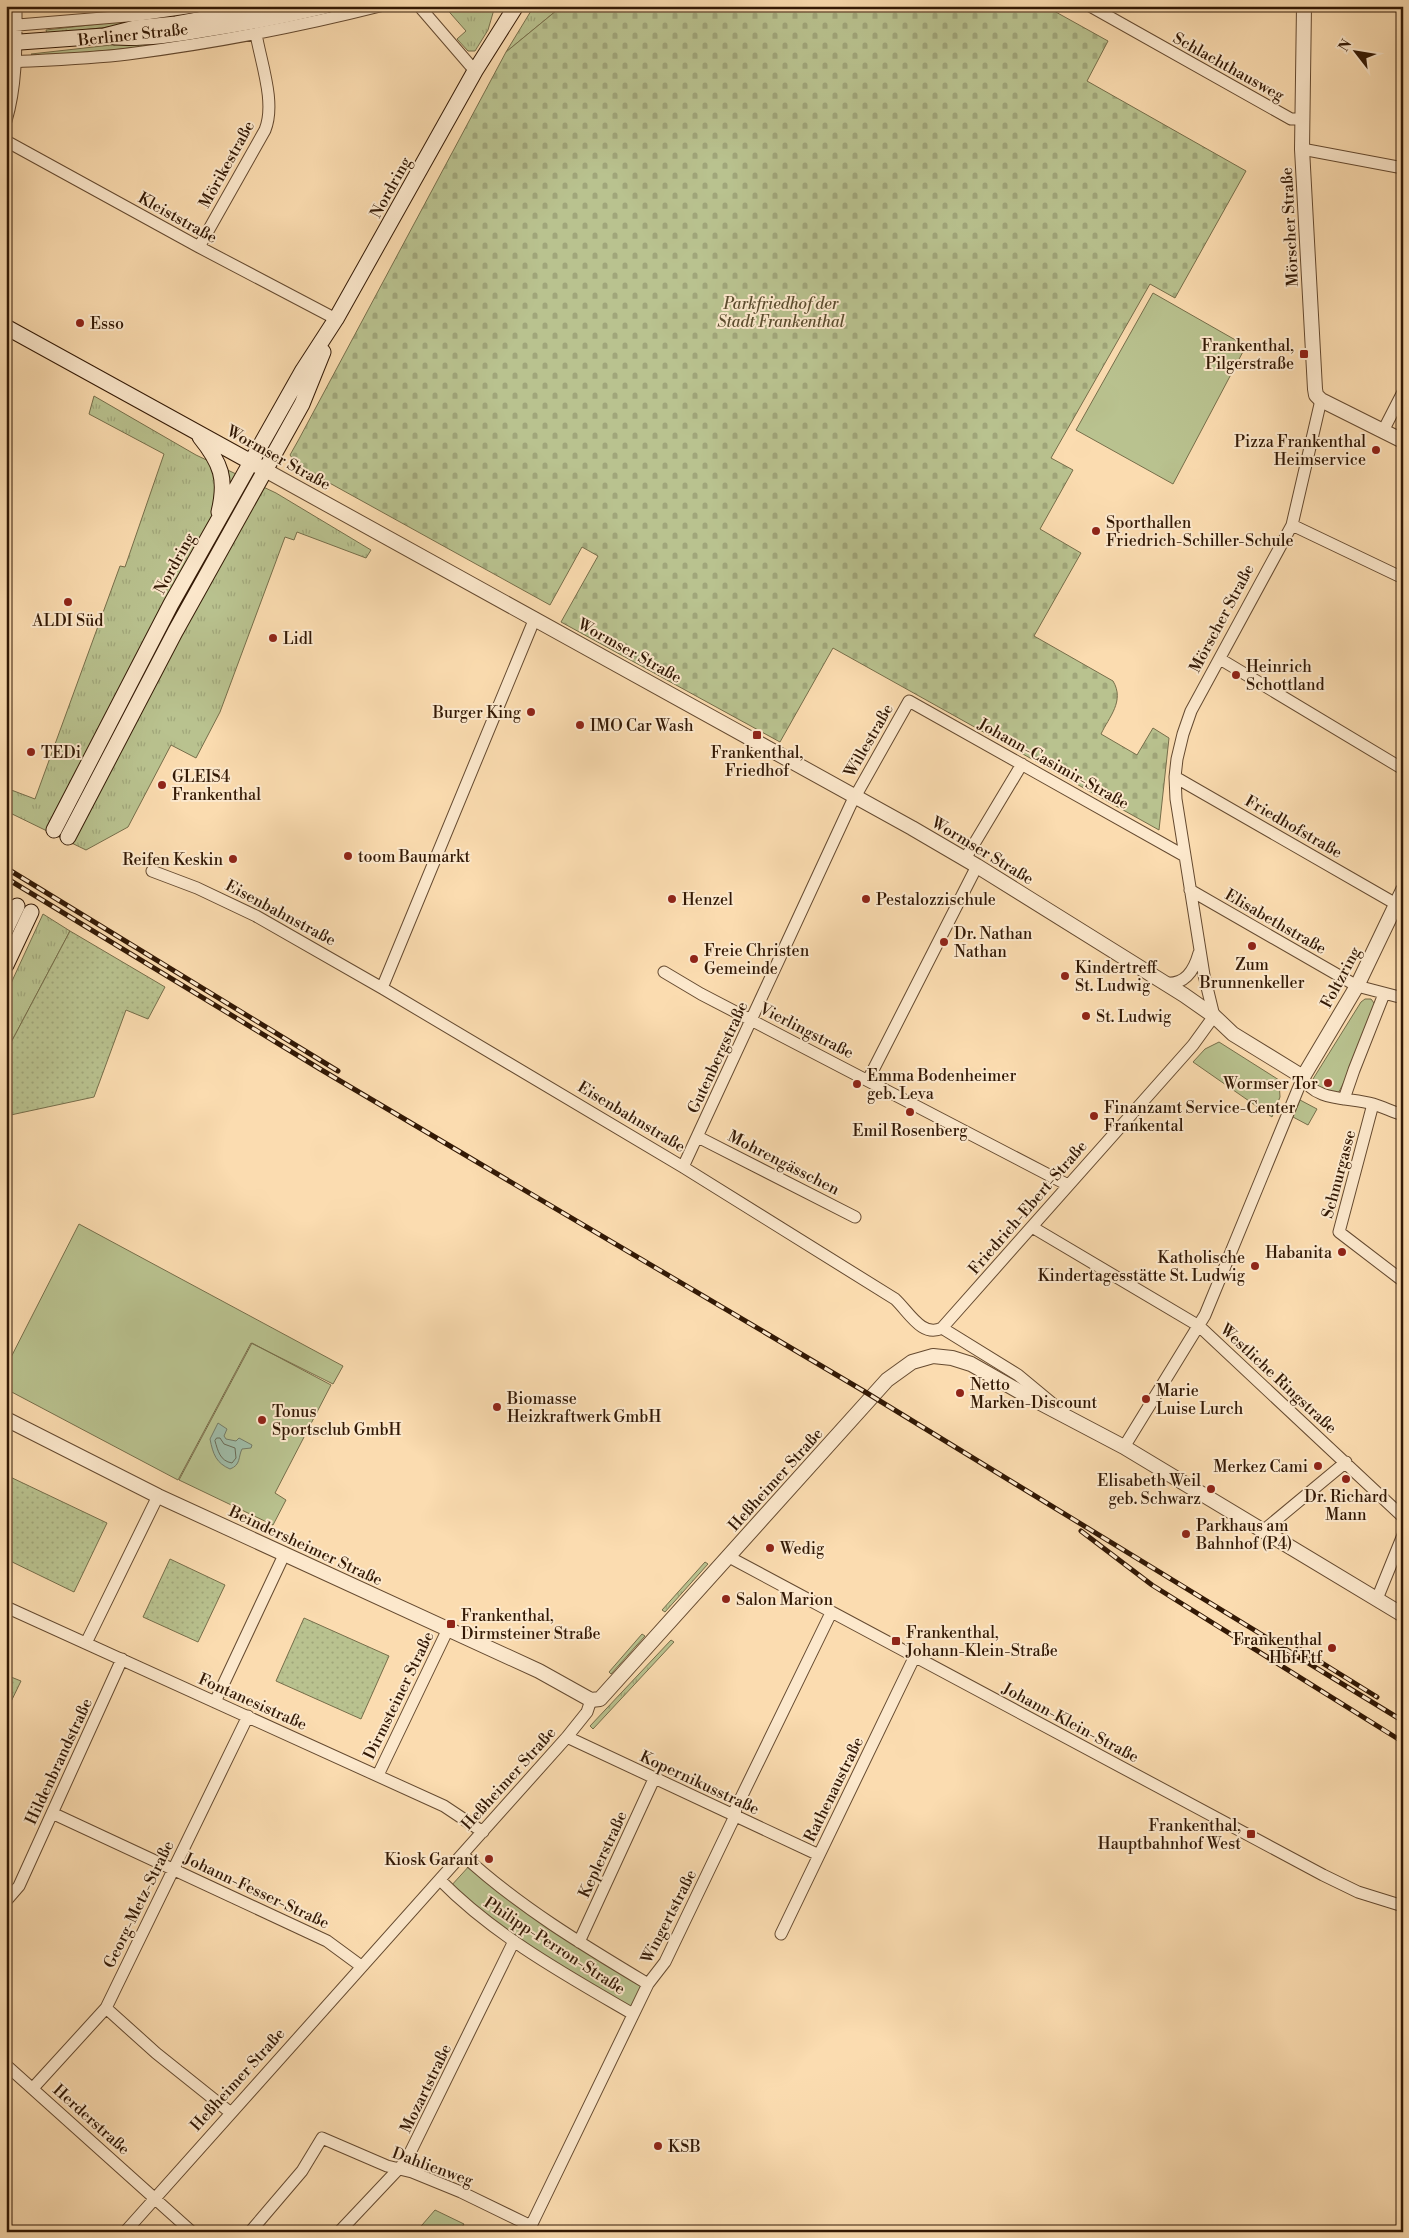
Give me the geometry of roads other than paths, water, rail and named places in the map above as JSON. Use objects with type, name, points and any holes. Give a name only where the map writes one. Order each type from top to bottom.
[{"type":"main road","name":"Berliner Straße","points":[[104,36],[135,28],[176,24],[274,6]]},
{"type":"main road","name":"Berliner Straße","points":[[11,43],[104,36],[136,39],[256,21],[325,6]]},
{"type":"main road","name":"Nordring","points":[[336,320],[302,404],[61,834],[171,604],[303,370],[336,320],[485,54],[506,7]]},
{"type":"main road","name":"Wormser Straße","points":[[6,327],[265,470]]},
{"type":"main road","points":[[195,431],[216,457],[220,472],[222,493],[216,524]]},
{"type":"main road","points":[[6,929],[24,909],[6,965]]},
{"type":"street","points":[[6,121],[13,88],[11,26],[16,6]]},
{"type":"street","name":"Berliner Straße","points":[[11,26],[139,15],[200,6]]},
{"type":"street","name":"Berliner Straße","points":[[11,62],[128,54],[256,34],[380,6]]},
{"type":"street","points":[[419,6],[475,71]]},
{"type":"street","name":"Schlachthausweg","points":[[1090,6],[1291,119],[1302,119]]},
{"type":"street","name":"Mörscher Straße","points":[[1214,1016],[1183,855],[1176,808],[1175,777],[1183,734],[1191,711],[1292,525],[1321,400],[1316,395],[1315,389],[1302,149],[1304,6]]},
{"type":"street","name":"Mörikestraße","points":[[199,247],[264,130],[269,116],[269,103],[256,34]]},
{"type":"street","name":"Kleiststraße","points":[[6,142],[336,320]]},
{"type":"street","points":[[1302,149],[1403,168]]},
{"type":"street","points":[[1383,431],[1403,392]]},
{"type":"street","points":[[1321,400],[1403,441]]},
{"type":"street","name":"Wormser Straße","points":[[265,470],[535,618],[971,862],[1165,983],[1214,1016],[1232,1034],[1303,1077],[1307,1086],[1312,1089],[1335,1098],[1373,1104],[1403,1115]]},
{"type":"street","points":[[1292,525],[1403,578]]},
{"type":"street","points":[[382,988],[535,618]]},
{"type":"street","points":[[1220,658],[1403,769]]},
{"type":"street","name":"Willestraße","points":[[855,796],[909,701]]},
{"type":"street","name":"Johann-Casimir-Straße","points":[[909,701],[1183,855]]},
{"type":"street","points":[[868,1080],[971,862],[1022,764]]},
{"type":"street","name":"Friedhofstraße","points":[[1175,777],[1396,904]]},
{"type":"street","name":"Gutenbergstraße","points":[[683,1167],[855,796]]},
{"type":"street","name":"Eisenbahnstraße","points":[[152,871],[197,888],[256,916],[382,988],[683,1167],[895,1299],[924,1329],[933,1332],[942,1328],[1018,1375],[1045,1395],[1070,1419]]},
{"type":"street","name":"Elisabethstraße","points":[[1190,890],[1357,986],[1403,998]]},
{"type":"street","name":"Foltzring","points":[[1303,1077],[1357,986],[1403,890]]},
{"type":"street","points":[[1165,983],[1174,984],[1181,982],[1189,976],[1194,969],[1200,951]]},
{"type":"street","name":"Vierlingstraße","points":[[664,972],[1068,1185]]},
{"type":"street","points":[[1344,1099],[1384,994]]},
{"type":"street","name":"Friedrich-Ebert-Straße","points":[[942,1328],[1194,1045],[1214,1016]]},
{"type":"street","name":"Westliche Ringstraße","points":[[1303,1077],[1199,1326],[1403,1516]]},
{"type":"street","name":"Schnurgasse","points":[[1373,1104],[1339,1232],[1403,1281]]},
{"type":"street","name":"Mohrengässchen","points":[[698,1137],[855,1217]]},
{"type":"street","points":[[1032,1227],[1199,1326],[1124,1447]]},
{"type":"street","name":"Eisenbahnstraße","points":[[921,1359],[943,1356],[971,1364],[1070,1419],[1097,1431],[1403,1615]]},
{"type":"street","name":"Heßheimer Straße","points":[[126,2232],[361,1966],[568,1737],[588,1712],[591,1700],[600,1699],[887,1380],[900,1369],[921,1359]]},
{"type":"street","name":"Beindersheimer Straße","points":[[6,1419],[158,1496],[558,1680],[591,1700]]},
{"type":"street","points":[[1264,1530],[1346,1462]]},
{"type":"street","points":[[86,1643],[158,1496]]},
{"type":"street","points":[[1377,1599],[1403,1535]]},
{"type":"street","points":[[215,1702],[284,1555]]},
{"type":"street","name":"Johann-Klein-Straße","points":[[729,1557],[914,1658],[1323,1875],[1358,1892],[1403,1906]]},
{"type":"street","name":"Fontanesistraße","points":[[6,1607],[444,1806],[482,1832]]},
{"type":"street","name":"Wingertstraße","points":[[530,2229],[648,1984],[665,1962],[735,1816],[736,1808],[832,1613]]},
{"type":"street","name":"Dirmsteiner Straße","points":[[378,1775],[448,1629]]},
{"type":"street","name":"Rathenaustraße","points":[[781,1934],[914,1658]]},
{"type":"street","name":"Hildenbrandstraße","points":[[6,1901],[19,1886],[122,1660]]},
{"type":"street","name":"Georg-Metz-Straße","points":[[33,2088],[106,2008],[248,1716]]},
{"type":"street","name":"Kopernikusstraße","points":[[568,1737],[819,1855]]},
{"type":"street","name":"Keplerstraße","points":[[579,1942],[654,1779]]},
{"type":"street","name":"Johann-Fesser-Straße","points":[[52,1813],[327,1941],[361,1966]]},
{"type":"street","name":"Philipp-Perron-Straße","points":[[463,1854],[507,1893],[579,1942],[648,1984]]},
{"type":"street","name":"Philipp-Perron-Straße","points":[[440,1880],[464,1904],[514,1941],[633,2014]]},
{"type":"street","name":"Mozartstraße","points":[[339,2232],[398,2170],[413,2150],[514,1941]]},
{"type":"street","points":[[106,2008],[156,2053],[231,2113]]},
{"type":"street","name":"Herderstraße","points":[[6,2065],[192,2232]]},
{"type":"street","name":"Dahlienweg","points":[[250,2232],[302,2171],[322,2138],[352,2153],[398,2170],[412,2172],[461,2192],[530,2229]]},
{"type":"water","points":[[218,1423],[227,1429],[224,1436],[226,1439],[236,1441],[239,1438],[252,1445],[251,1448],[242,1449],[238,1463],[230,1469],[218,1461],[211,1444],[210,1439]]},
{"type":"railway","points":[[6,868],[338,1071]]},
{"type":"railway","points":[[6,878],[320,1069],[862,1390],[1403,1721]]},
{"type":"railway","points":[[1081,1531],[1152,1585],[1403,1742]]},
{"type":"railway","points":[[1298,1648],[1377,1697]]},
{"type":"place","name":"Esso","points":[[80,323]]},
{"type":"place","name":"Frankenthal, Pilgerstraße","points":[[1304,354]]},
{"type":"place","name":"Pizza Frankenthal Heimservice","points":[[1376,450]]},
{"type":"place","name":"Sporthallen Friedrich-Schiller-Schule","points":[[1096,531]]},
{"type":"place","name":"ALDI Süd","points":[[68,602]]},
{"type":"place","name":"Lidl","points":[[273,638]]},
{"type":"place","name":"Heinrich Schottland","points":[[1236,675]]},
{"type":"place","name":"Burger King","points":[[531,712]]},
{"type":"place","name":"IMO Car Wash","points":[[580,725]]},
{"type":"place","name":"Frankenthal, Friedhof","points":[[757,735]]},
{"type":"place","name":"TEDi","points":[[31,752]]},
{"type":"place","name":"GLEIS4 Frankenthal","points":[[162,785]]},
{"type":"place","name":"toom Baumarkt","points":[[348,856]]},
{"type":"place","name":"Reifen Keskin","points":[[233,859]]},
{"type":"place","name":"Henzel","points":[[672,899]]},
{"type":"place","name":"Pestalozzischule","points":[[866,899]]},
{"type":"place","name":"Dr. Nathan Nathan","points":[[944,942]]},
{"type":"place","name":"Zum Brunnenkeller","points":[[1252,946]]},
{"type":"place","name":"Freie Christen Gemeinde","points":[[694,959]]},
{"type":"place","name":"Kindertreff St. Ludwig","points":[[1065,976]]},
{"type":"place","name":"St. Ludwig","points":[[1086,1016]]},
{"type":"place","name":"Wormser Tor","points":[[1328,1083]]},
{"type":"place","name":"Emma Bodenheimer geb. Leva","points":[[857,1084]]},
{"type":"place","name":"Emil Rosenberg","points":[[910,1112]]},
{"type":"place","name":"Finanzamt Service-Center Frankental","points":[[1094,1116]]},
{"type":"place","name":"Habanita","points":[[1342,1252]]},
{"type":"place","name":"Katholische Kindertagesstätte St. Ludwig","points":[[1255,1266]]},
{"type":"place","name":"Netto Marken-Discount","points":[[960,1393]]},
{"type":"place","name":"Marie Luise Lurch","points":[[1146,1399]]},
{"type":"place","name":"Biomasse Heizkraftwerk GmbH","points":[[497,1407]]},
{"type":"place","name":"Tonus Sportsclub GmbH","points":[[262,1420]]},
{"type":"place","name":"Merkez Cami","points":[[1318,1466]]},
{"type":"place","name":"Dr. Richard Mann","points":[[1346,1479]]},
{"type":"place","name":"Elisabeth Weil geb. Schwarz","points":[[1211,1489]]},
{"type":"place","name":"Parkhaus am Bahnhof (P4)","points":[[1186,1534]]},
{"type":"place","name":"Wedig","points":[[770,1548]]},
{"type":"place","name":"Salon Marion","points":[[726,1599]]},
{"type":"place","name":"Frankenthal, Dirmsteiner Straße","points":[[451,1624]]},
{"type":"place","name":"Frankenthal, Johann-Klein-Straße","points":[[896,1641]]},
{"type":"place","name":"Frankenthal Hbf Ftf","points":[[1332,1648]]},
{"type":"place","name":"Frankenthal, Hauptbahnhof West","points":[[1251,1834]]},
{"type":"place","name":"Kiosk Garant","points":[[489,1859]]},
{"type":"place","name":"KSB","points":[[658,2146]]},
{"type":"park label","name":"Parkfriedhof der Stadt Frankenthal","points":[[781,312]]}]
